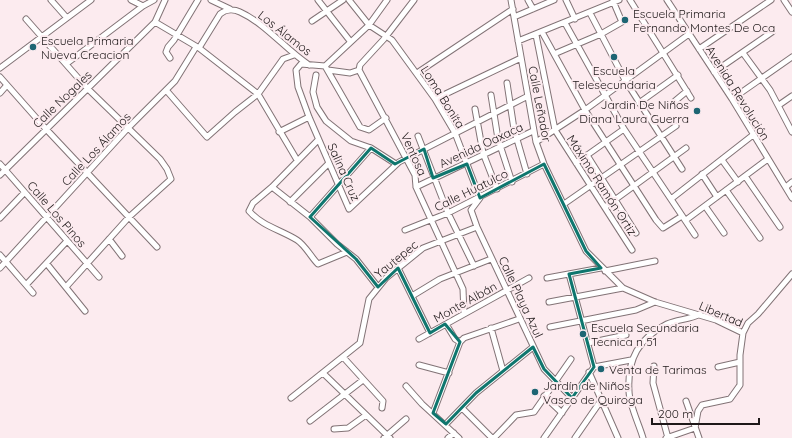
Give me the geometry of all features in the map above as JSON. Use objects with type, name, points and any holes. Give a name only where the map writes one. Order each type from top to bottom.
[{"type":"street","points":[[51,0],[67,18]]},
{"type":"street","points":[[132,0],[143,6]]},
{"type":"street","points":[[66,64],[143,6],[154,0]]},
{"type":"street","name":"Calle Nogales","points":[[0,175],[155,22],[164,0]]},
{"type":"street","points":[[170,58],[166,52],[168,47],[198,0]]},
{"type":"street","name":"Los Álamos","points":[[211,0],[231,10],[241,12],[294,55],[309,65]]},
{"type":"street","points":[[318,0],[350,41]]},
{"type":"street","points":[[312,21],[343,0]]},
{"type":"street","points":[[349,0],[369,25],[387,35]]},
{"type":"street","points":[[326,68],[350,41],[369,25],[387,0]]},
{"type":"street","points":[[309,65],[350,72],[360,70],[360,65],[387,35],[414,0]]},
{"type":"street","name":"Calle Leñador","points":[[510,0],[536,142],[544,164],[586,251],[603,269]]},
{"type":"street","points":[[528,0],[533,9]]},
{"type":"street","points":[[566,0],[575,19]]},
{"type":"street","points":[[630,0],[691,98]]},
{"type":"street","name":"Avenida Revolución","points":[[667,0],[732,100],[792,198]]},
{"type":"street","points":[[699,49],[771,0]]},
{"type":"street","points":[[784,0],[792,12]]},
{"type":"street","points":[[0,68],[88,1]]},
{"type":"street","points":[[514,17],[551,1]]},
{"type":"street","points":[[518,41],[590,13],[615,1],[622,22],[601,34],[554,54]]},
{"type":"street","points":[[417,73],[512,9]]},
{"type":"street","points":[[198,48],[220,14],[226,10],[231,10]]},
{"type":"street","points":[[590,13],[624,80],[682,169]]},
{"type":"street","points":[[26,19],[87,88],[160,159],[167,169],[171,180],[129,217],[66,287]]},
{"type":"street","points":[[155,22],[198,48],[258,94],[279,132],[297,160]]},
{"type":"street","points":[[565,23],[624,129],[654,172],[695,236]]},
{"type":"street","points":[[542,32],[585,110],[661,227],[666,227],[705,206],[768,159]]},
{"type":"street","points":[[714,72],[772,32]]},
{"type":"street","points":[[536,142],[585,110],[624,80],[689,34]]},
{"type":"street","name":"Loma Bonita","points":[[387,35],[417,73],[435,99],[455,133],[480,198]]},
{"type":"street","points":[[536,35],[555,130]]},
{"type":"street","name":"Calle Los Álamos","points":[[0,268],[128,128],[175,81],[198,48]]},
{"type":"street","points":[[743,53],[779,105],[792,132]]},
{"type":"street","points":[[166,90],[207,136],[258,94],[283,59],[294,55]]},
{"type":"street","points":[[732,100],[792,57]]},
{"type":"street","points":[[435,99],[521,58]]},
{"type":"street","name":"Salina Cruz","points":[[309,65],[301,64],[296,70],[298,87],[318,140],[349,210],[396,164],[424,149]]},
{"type":"street","points":[[326,68],[360,127],[369,130],[386,118]]},
{"type":"street","name":"Ventosa","points":[[360,70],[406,158],[416,180],[416,187],[463,289],[464,314]]},
{"type":"street","points":[[639,102],[678,75]]},
{"type":"street","points":[[316,76],[313,92],[317,107],[326,121],[351,142],[371,148],[396,164]]},
{"type":"street","points":[[0,77],[46,129],[157,247]]},
{"type":"street","points":[[507,83],[516,139],[527,174]]},
{"type":"street","points":[[0,93],[7,85]]},
{"type":"street","points":[[675,101],[687,91]]},
{"type":"street","points":[[491,96],[500,147],[512,182]]},
{"type":"street","points":[[424,149],[528,96]]},
{"type":"street","points":[[779,105],[792,96]]},
{"type":"street","points":[[475,110],[484,155],[497,189]]},
{"type":"street","points":[[279,132],[309,117]]},
{"type":"street","points":[[564,204],[676,126]]},
{"type":"street","points":[[576,162],[624,129]]},
{"type":"street","name":"Máximo Ramón Ortiz","points":[[555,130],[632,250]]},
{"type":"street","name":"Avenida Oaxaca","points":[[416,187],[433,178],[467,164],[533,131]]},
{"type":"street","points":[[671,199],[753,135]]},
{"type":"street","points":[[418,136],[424,149],[433,178],[457,235],[474,266]]},
{"type":"street","points":[[318,140],[272,187],[254,203],[250,211],[253,215],[273,229],[298,241],[318,264],[347,252]]},
{"type":"street","points":[[310,217],[371,148]]},
{"type":"street","points":[[605,207],[686,148]]},
{"type":"street","points":[[587,155],[636,233]]},
{"type":"street","points":[[722,160],[738,182]]},
{"type":"street","points":[[290,202],[328,163]]},
{"type":"street","name":"Calle Los Pinos","points":[[0,164],[99,277]]},
{"type":"street","name":"Calle Huatulco","points":[[405,230],[448,213],[480,198],[544,164]]},
{"type":"street","points":[[702,174],[717,197]]},
{"type":"street","points":[[745,176],[780,227]]},
{"type":"street","points":[[786,187],[792,182]]},
{"type":"street","points":[[272,187],[310,217],[356,259],[378,286]]},
{"type":"street","points":[[726,190],[760,238]]},
{"type":"street","points":[[0,218],[24,193]]},
{"type":"street","name":"Calle Playa Azul","points":[[480,198],[471,210],[491,259],[544,369],[572,398]]},
{"type":"street","points":[[705,206],[724,233]]},
{"type":"street","name":"Yautepec","points":[[291,398],[324,374],[360,343],[369,299],[378,286],[416,252],[477,227]]},
{"type":"street","points":[[109,239],[122,256]]},
{"type":"street","points":[[26,285],[67,241]]},
{"type":"street","points":[[0,255],[33,293]]},
{"type":"street","points":[[412,296],[455,272],[491,259]]},
{"type":"street","points":[[547,278],[655,261]]},
{"type":"street","points":[[47,264],[85,311]]},
{"type":"street","points":[[398,268],[430,333]]},
{"type":"street","name":"Libertad","points":[[603,269],[623,288],[655,302],[700,314],[743,333],[740,362],[740,385],[730,399],[702,405],[698,411],[695,428]]},
{"type":"street","points":[[568,274],[594,367]]},
{"type":"street","points":[[743,333],[748,323],[758,314],[792,274]]},
{"type":"street","name":"Monte Albán","points":[[419,339],[528,278]]},
{"type":"street","points":[[550,302],[623,288]]},
{"type":"street","points":[[550,327],[636,310],[655,302]]},
{"type":"street","points":[[643,438],[628,391],[631,360],[636,350],[657,329],[670,322],[691,319],[700,314]]},
{"type":"street","points":[[433,413],[460,342],[464,338],[519,319]]},
{"type":"street","points":[[446,324],[454,339],[460,342]]},
{"type":"street","points":[[491,328],[503,370]]},
{"type":"street","points":[[588,343],[626,335]]},
{"type":"street","points":[[446,424],[503,370],[533,348]]},
{"type":"street","points":[[343,358],[383,401],[382,408]]},
{"type":"street","points":[[462,408],[493,438],[516,415],[534,412],[571,359]]},
{"type":"street","points":[[544,438],[589,372],[594,367],[631,360]]},
{"type":"street","points":[[718,366],[740,362]]},
{"type":"street","points":[[419,365],[449,373]]},
{"type":"street","points":[[654,366],[653,383],[667,438],[695,428]]},
{"type":"street","points":[[589,372],[618,438]]},
{"type":"street","points":[[324,374],[387,437],[406,419]]},
{"type":"street","points":[[310,421],[363,380]]},
{"type":"street","points":[[406,386],[459,438]]},
{"type":"street","points":[[544,396],[562,413]]},
{"type":"street","points":[[575,438],[602,399]]},
{"type":"street","points":[[686,401],[699,438]]},
{"type":"street","points":[[334,429],[348,428],[366,415]]},
{"type":"street","points":[[448,438],[454,432]]},
{"type":"highlighted area","points":[[371,148],[395,164],[424,149],[433,178],[467,164],[480,198],[544,164],[586,251],[601,268],[569,274],[594,367],[572,398],[544,369],[533,347],[476,393],[446,424],[433,413],[460,342],[445,324],[430,333],[398,268],[378,287],[356,259],[310,217]]},
{"type":"place","name":"Escuela Primaria Fernando Montes De Oca","points":[[625,20]]},
{"type":"place","name":"Escuela Primaria Nueva Creacion","points":[[33,47]]},
{"type":"place","name":"Escuela Telesecundaria","points":[[614,57]]},
{"type":"place","name":"Jardin De Niños Diana Laura Guerra","points":[[697,111]]},
{"type":"place","name":"Escuela Secundaria Tecnica n 51","points":[[583,334]]},
{"type":"place","name":"Venta de Tarimas","points":[[601,369]]},
{"type":"place","name":"Jardín de Niños Vasco de Quiroga","points":[[535,392]]}]
